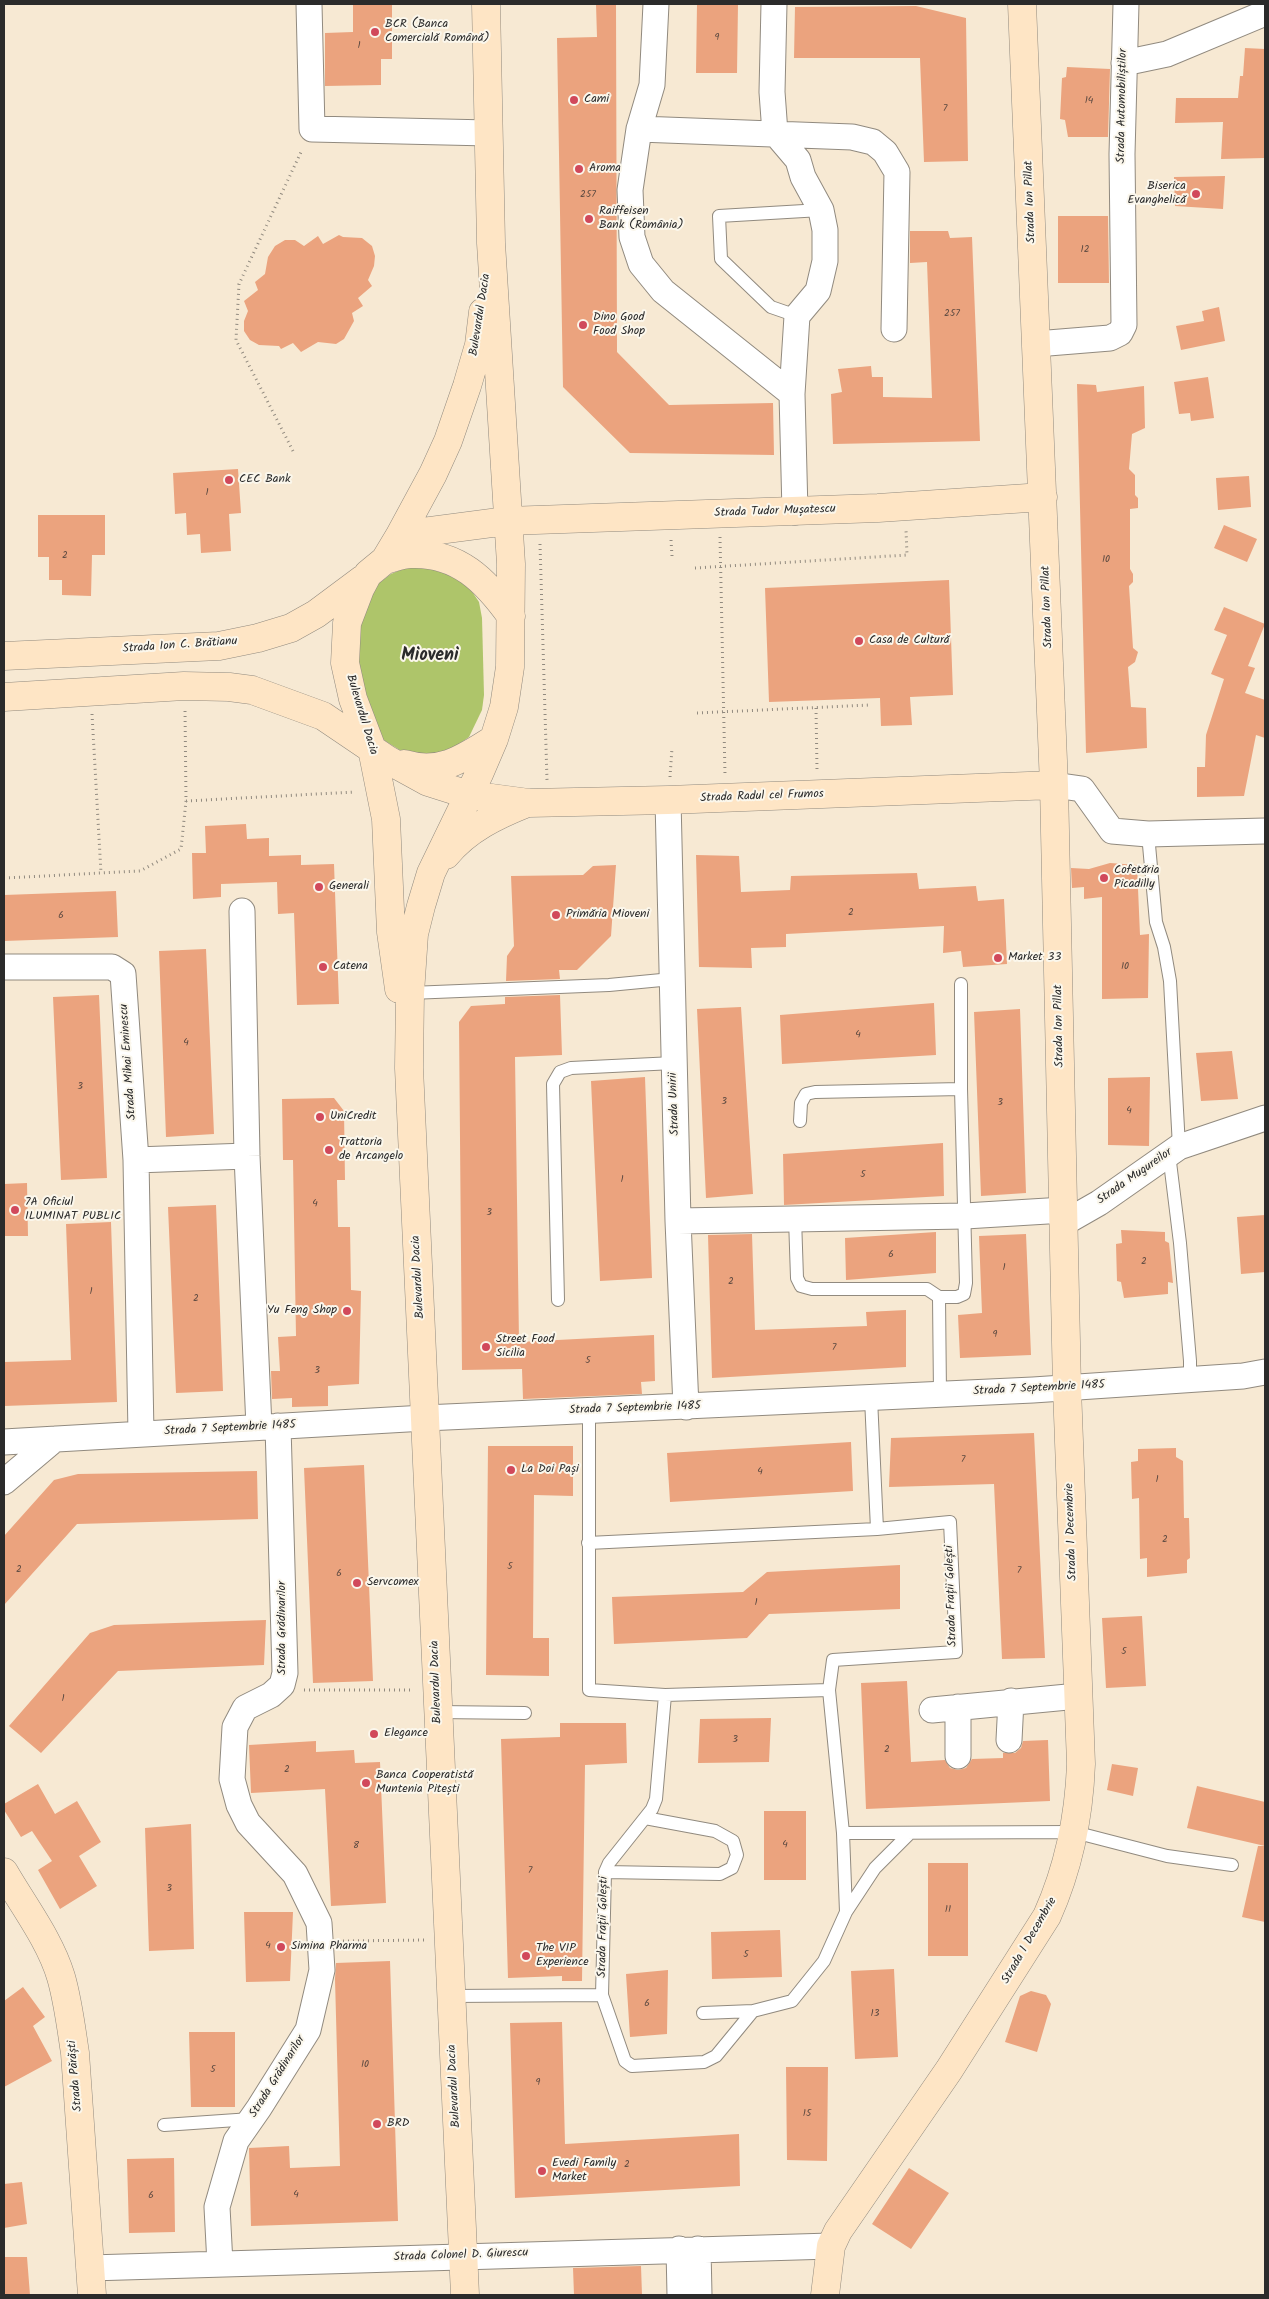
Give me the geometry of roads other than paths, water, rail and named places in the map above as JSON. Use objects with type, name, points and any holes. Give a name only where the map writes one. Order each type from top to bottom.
[{"type":"main road","name":"Bulevardul Dacia","points":[[465,2295],[409,1068],[410,993],[414,934],[431,873],[470,795],[494,738],[504,707],[510,666],[511,616],[492,243],[486,4]]},
{"type":"main road","name":"Strada Ion Pillat","points":[[1022,4],[1054,785],[1067,1388]]},
{"type":"main road","name":"Bulevardul Dacia","points":[[409,1068],[391,932],[386,819],[381,791],[380,754],[353,699],[345,663],[347,623],[360,589],[400,535],[433,474],[467,386],[479,345],[492,243]]},
{"type":"main road","name":"Strada Tudor Mușatescu","points":[[400,535],[507,521],[795,512],[905,507],[1043,497]]},
{"type":"main road","points":[[377,567],[410,554],[432,556],[459,564],[484,581],[511,616]]},
{"type":"main road","name":"Strada Ion C. Brătianu","points":[[4,656],[219,646],[258,638],[291,628],[316,614],[377,567]]},
{"type":"main road","points":[[4,697],[184,686],[229,687],[252,690],[323,716],[380,754],[410,766],[437,767],[459,761],[494,738]]},
{"type":"main road","name":"Strada Radul cel Frumos","points":[[380,754],[428,782],[470,795],[539,803],[817,795],[1054,785]]},
{"type":"main road","points":[[431,873],[450,850],[474,830],[500,814],[539,803]]},
{"type":"main road","name":"Strada 1 Decembrie","points":[[825,2295],[831,2246],[838,2230],[998,1996],[1046,1916],[1057,1894],[1074,1832],[1079,1801],[1081,1764],[1067,1388]]},
{"type":"main road","name":"Strada Părăști","points":[[4,1872],[45,1942],[62,1983],[74,2053],[92,2295]]},
{"type":"street","points":[[309,4],[312,129],[489,133]]},
{"type":"street","points":[[656,4],[652,85],[638,129],[630,190],[632,237],[641,264],[663,291],[792,394]]},
{"type":"street","points":[[774,4],[772,92],[775,133],[798,160],[803,177],[820,210],[825,230],[825,261],[818,291],[797,316],[792,394],[795,512]]},
{"type":"street","name":"Strada Automobiliștilor","points":[[1036,344],[1110,338],[1120,333],[1124,325],[1122,154],[1126,4]]},
{"type":"street","points":[[1124,63],[1167,54],[1265,13]]},
{"type":"street","points":[[638,129],[852,137],[874,142],[885,152],[897,172],[894,329]]},
{"type":"street","points":[[1054,785],[1082,789],[1112,831],[1148,834],[1265,831]]},
{"type":"street","name":"Strada Unirii","points":[[668,800],[678,1221],[686,1407]]},
{"type":"street","points":[[242,911],[247,1156],[269,1427]]},
{"type":"street","name":"Strada Mihai Eminescu","points":[[4,967],[112,966],[123,974],[136,1160],[141,1434]]},
{"type":"street","name":"Strada Mugureilor","points":[[1064,1216],[1099,1203],[1174,1151],[1265,1118]]},
{"type":"street","points":[[136,1160],[247,1156]]},
{"type":"street","points":[[678,1221],[1064,1216]]},
{"type":"street","name":"Strada 7 Septembrie 1485","points":[[4,1442],[425,1418],[1067,1388],[1244,1376],[1265,1372]]},
{"type":"street","name":"Strada Grădinarilor","points":[[220,2264],[217,2207],[236,2140],[308,2030],[322,1970],[318,1923],[295,1874],[248,1823],[238,1805],[232,1778],[235,1727],[245,1708],[282,1685],[285,1673],[269,1427]]},
{"type":"street","points":[[4,1482],[55,1439]]},
{"type":"street","points":[[932,1710],[1078,1696]]},
{"type":"street","points":[[1009,1740],[1011,1701]]},
{"type":"street","points":[[958,1707],[958,1756]]},
{"type":"street","name":"Strada Colonel D. Giurescu","points":[[90,2268],[463,2255],[831,2246]]},
{"type":"street","points":[[680,2295],[688,2249]]},
{"type":"street","points":[[688,2249],[699,2295]]},
{"type":"lane","points":[[797,316],[771,307],[721,259],[719,216],[820,210]]},
{"type":"lane","points":[[1148,834],[1156,922],[1164,947],[1170,981],[1174,1151],[1190,1379]]},
{"type":"lane","points":[[410,993],[609,985],[672,979]]},
{"type":"lane","points":[[795,1218],[797,1278],[801,1286],[812,1289],[927,1289],[939,1297],[957,1297],[964,1294],[966,1283],[961,1089],[961,984]]},
{"type":"lane","points":[[558,1300],[553,1084],[560,1072],[571,1068],[674,1063]]},
{"type":"lane","points":[[800,1121],[801,1103],[806,1094],[815,1092],[961,1089]]},
{"type":"lane","points":[[939,1297],[940,1394]]},
{"type":"lane","points":[[871,1398],[877,1529]]},
{"type":"lane","points":[[588,1411],[589,1690],[665,1695],[830,1690]]},
{"type":"lane","name":"Strada Frații Golești","points":[[588,1543],[877,1529],[950,1522],[956,1652],[833,1660],[830,1690],[843,1833],[846,1912],[824,1961],[792,2001],[753,2011],[703,2013]]},
{"type":"lane","name":"Strada Frații Golești","points":[[451,1996],[602,1995],[605,1872],[609,1863],[652,1810],[656,1799],[665,1695]]},
{"type":"lane","points":[[438,1701],[525,1713]]},
{"type":"lane","points":[[605,1872],[720,1874],[732,1868],[737,1855],[733,1841],[715,1831],[645,1818]]},
{"type":"lane","points":[[843,1833],[1074,1832],[1167,1856],[1232,1865]]},
{"type":"lane","points":[[846,1912],[875,1868],[910,1833]]},
{"type":"lane","points":[[602,1995],[625,2061],[632,2066],[704,2062],[716,2056],[753,2011]]},
{"type":"lane","points":[[164,2125],[251,2119]]},
{"type":"place","name":"BCR (Banca Comercială Română)","points":[[375,32]]},
{"type":"place","name":"Cami","points":[[574,100]]},
{"type":"place","name":"Aroma","points":[[579,169]]},
{"type":"place","name":"Biserica Evanghelică","points":[[1196,194]]},
{"type":"place","name":"Raiffeisen Bank (România)","points":[[589,219]]},
{"type":"place","name":"Dino Good Food Shop","points":[[583,325]]},
{"type":"place","name":"CEC Bank","points":[[229,480]]},
{"type":"place","name":"Casa de Cultură","points":[[859,641]]},
{"type":"place","name":"Cofetăria Picadilly","points":[[1104,878]]},
{"type":"place","name":"Generali","points":[[319,887]]},
{"type":"place","name":"Primăria Mioveni","points":[[556,915]]},
{"type":"place","name":"Market 33","points":[[998,958]]},
{"type":"place","name":"Catena","points":[[323,967]]},
{"type":"place","name":"UniCredit","points":[[320,1117]]},
{"type":"place","name":"Trattoria de Arcangelo","points":[[329,1150]]},
{"type":"place","name":"7A Oficiul ILUMINAT PUBLIC","points":[[15,1210]]},
{"type":"place","name":"Yu Feng Shop","points":[[347,1311]]},
{"type":"place","name":"Street Food Sicilia","points":[[486,1347]]},
{"type":"place","name":"La Doi Pași","points":[[511,1470]]},
{"type":"place","name":"Servcomex","points":[[357,1583]]},
{"type":"place","name":"Elegance","points":[[374,1734]]},
{"type":"place","name":"Banca Cooperatistă Muntenia Pitești","points":[[366,1783]]},
{"type":"place","name":"Simina Pharma","points":[[281,1947]]},
{"type":"place","name":"The VIP Experience","points":[[526,1956]]},
{"type":"place","name":"BRD","points":[[377,2124]]},
{"type":"place","name":"Evedi Family Market","points":[[542,2171]]},
{"type":"district","name":"Mioveni","points":[[430,657]]}]
